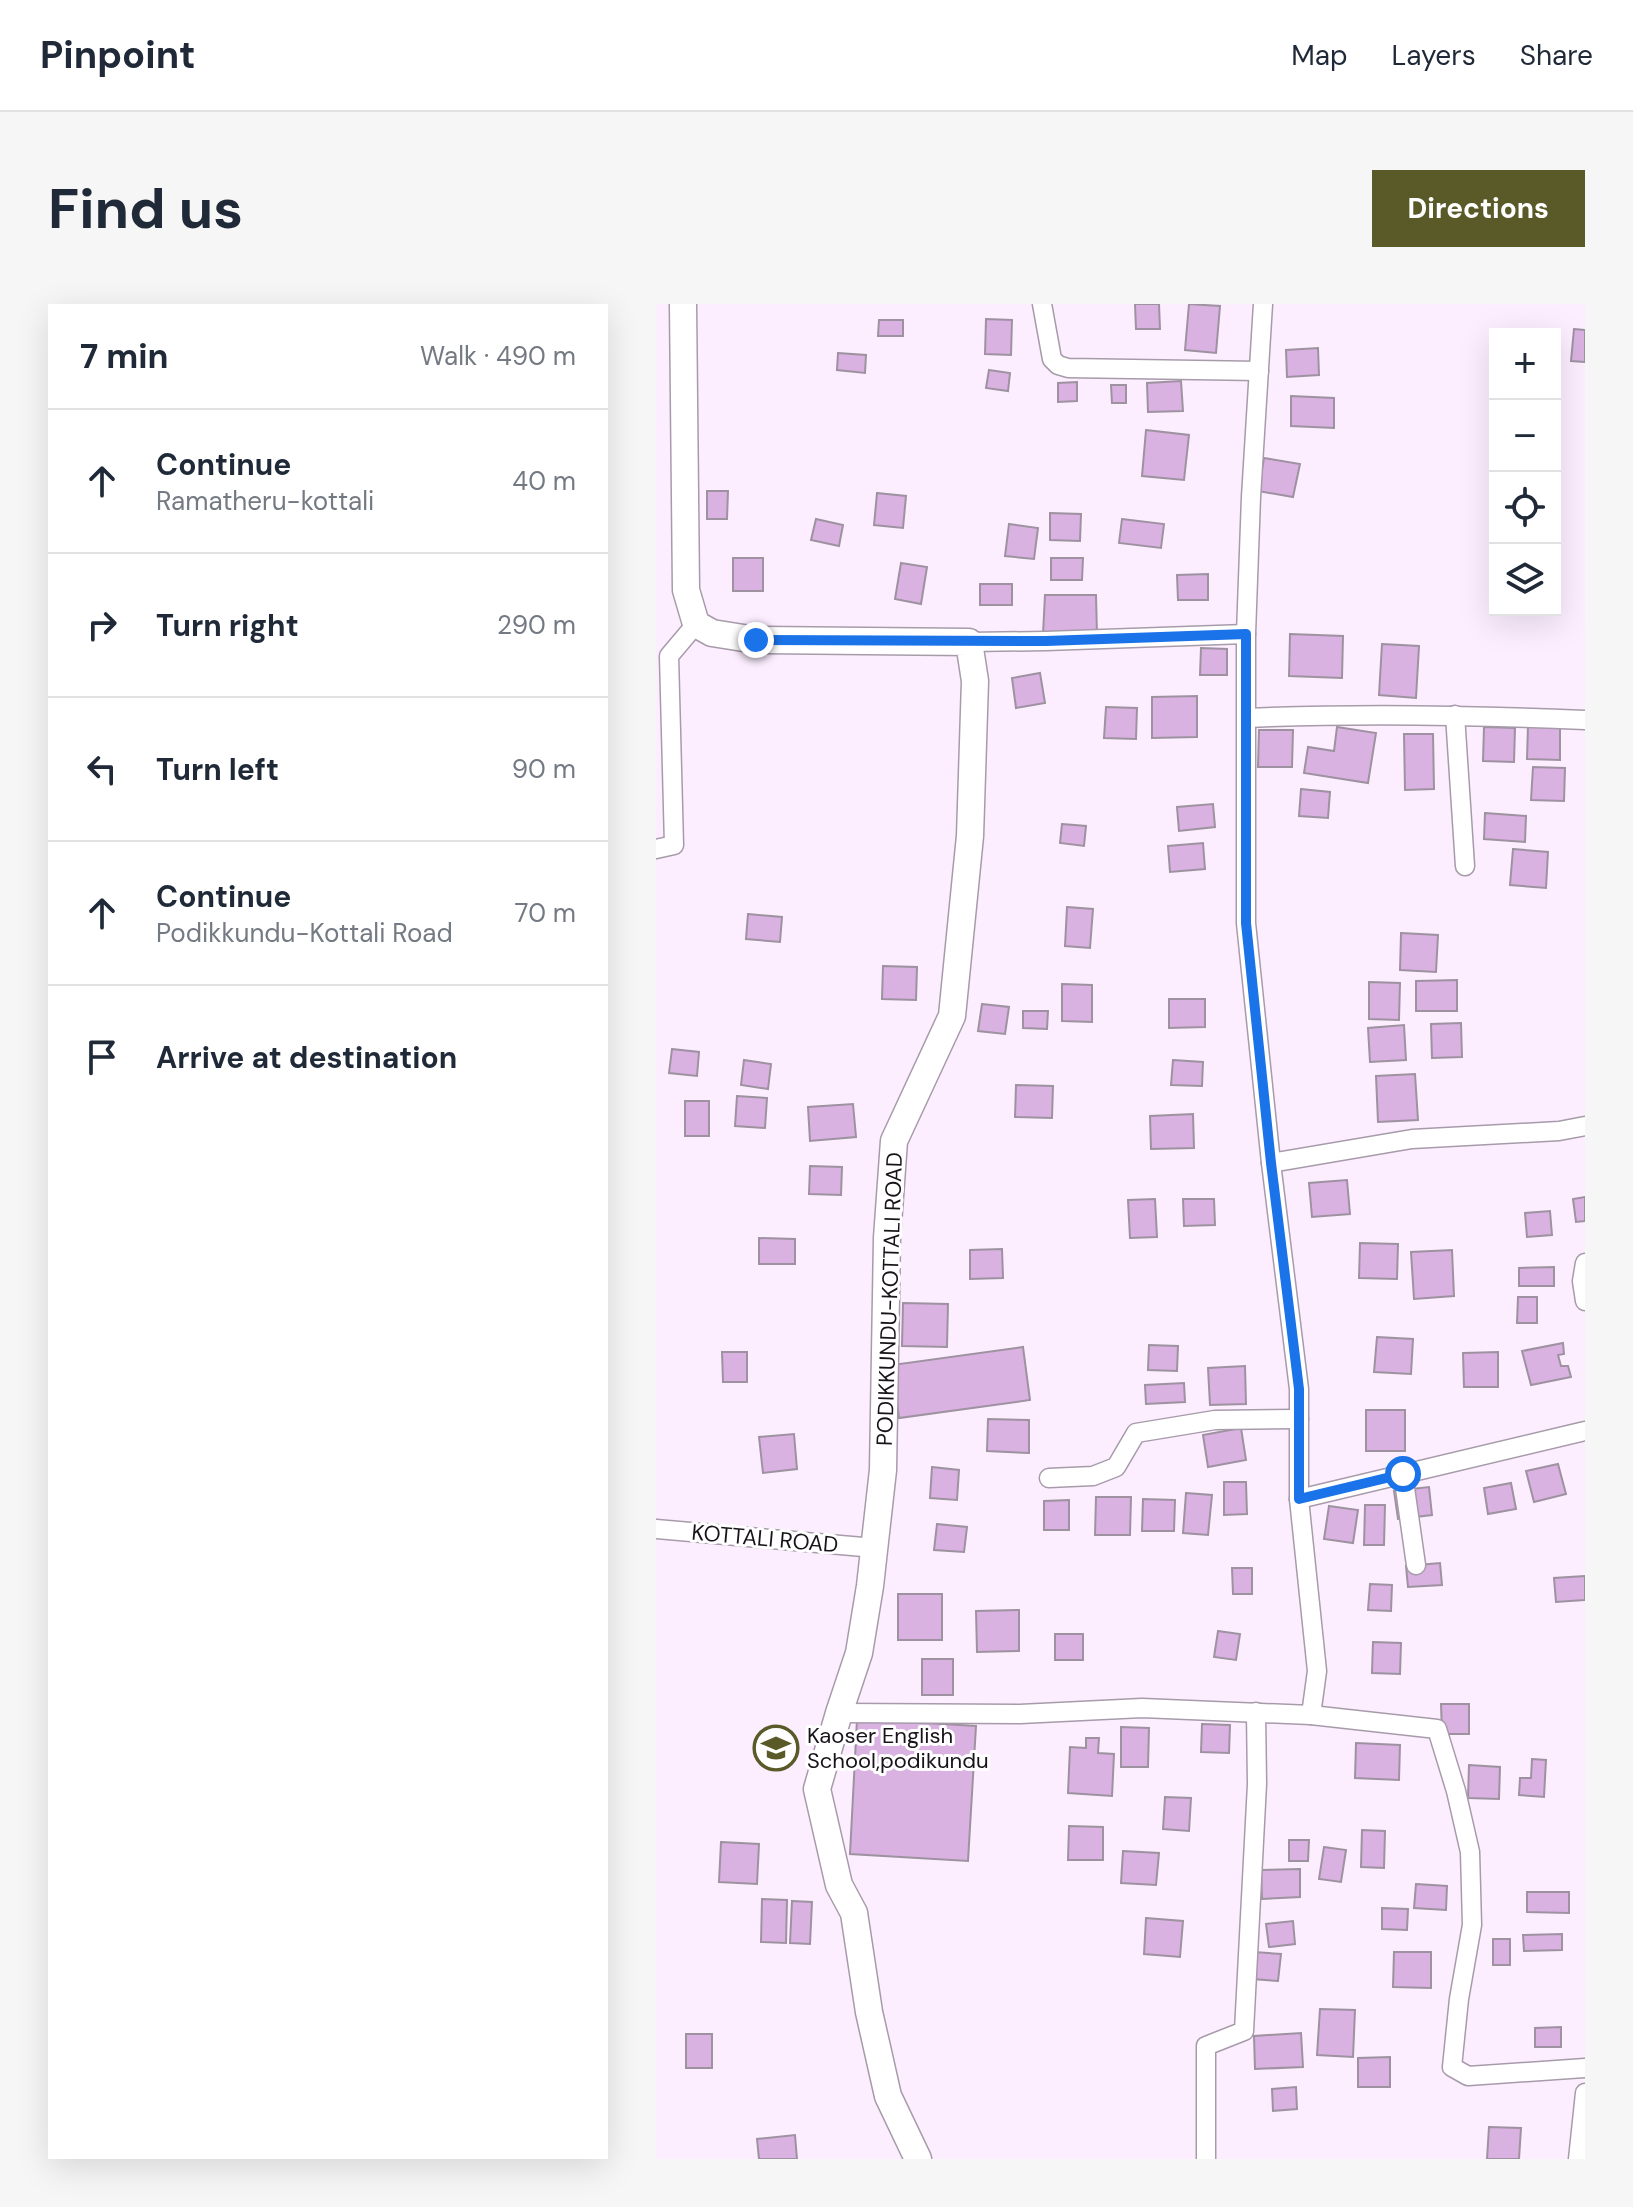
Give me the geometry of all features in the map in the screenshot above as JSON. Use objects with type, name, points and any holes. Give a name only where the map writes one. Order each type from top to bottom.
[{"type":"main road","points":[[683,304],[686,590],[696,624],[712,633],[756,640],[969,642]]},
{"type":"main road","name":"PODIKKUNDU-KOTTALI ROAD","points":[[918,2159],[888,2096],[869,2012],[854,1913],[839,1885],[817,1789],[859,1653],[875,1548],[883,1470],[887,1238],[894,1141],[952,1016],[970,836],[975,681],[969,642]]},
{"type":"street","points":[[1042,304],[1052,359],[1058,365],[1068,368],[1259,371]]},
{"type":"street","points":[[1263,304],[1246,634],[1246,923],[1299,1389],[1299,1499],[1317,1671],[1311,1715]]},
{"type":"street","points":[[656,849],[674,845],[669,656],[696,624]]},
{"type":"street","points":[[969,642],[1246,634]]},
{"type":"street","points":[[1247,718],[1455,715],[1585,720]]},
{"type":"street","points":[[1455,715],[1465,866]]},
{"type":"street","points":[[1271,1163],[1412,1139],[1559,1131],[1585,1126]]},
{"type":"street","points":[[1585,1263],[1582,1281],[1585,1301]]},
{"type":"street","points":[[1049,1478],[1093,1476],[1116,1467],[1136,1433],[1215,1420],[1299,1419]]},
{"type":"street","points":[[1299,1499],[1585,1431]]},
{"type":"street","points":[[1403,1474],[1416,1565]]},
{"type":"street","name":"KOTTALI ROAD","points":[[656,1529],[875,1548]]},
{"type":"street","points":[[839,1713],[1020,1714],[1142,1708],[1311,1715],[1437,1729],[1470,1852],[1472,1925],[1459,1999],[1452,2067],[1468,2076],[1585,2068]]},
{"type":"street","points":[[1206,2159],[1206,2046],[1244,2031],[1257,1784],[1256,1712]]},
{"type":"street","points":[[1578,2159],[1585,2093]]},
{"type":"building","points":[[1135,304],[1159,304],[1160,329],[1136,329]]},
{"type":"building","points":[[1189,304],[1220,306],[1216,353],[1185,350]]},
{"type":"building","points":[[986,319],[1012,320],[1011,355],[985,354]]},
{"type":"building","points":[[879,320],[903,320],[903,336],[878,336]]},
{"type":"building","points":[[1574,329],[1585,330],[1585,362],[1571,361]]},
{"type":"building","points":[[1318,348],[1319,375],[1287,377],[1286,350]]},
{"type":"building","points":[[838,353],[866,355],[865,373],[837,370]]},
{"type":"building","points":[[989,370],[1010,373],[1008,391],[986,388]]},
{"type":"building","points":[[1181,381],[1183,411],[1148,412],[1147,383]]},
{"type":"building","points":[[1077,382],[1077,401],[1058,402],[1058,383]]},
{"type":"building","points":[[1111,385],[1126,385],[1126,403],[1112,403]]},
{"type":"building","points":[[1291,396],[1334,398],[1334,428],[1291,426]]},
{"type":"building","points":[[1146,430],[1189,435],[1184,480],[1142,476]]},
{"type":"building","points":[[1264,458],[1300,464],[1293,497],[1258,491]]},
{"type":"building","points":[[707,491],[728,491],[727,519],[707,519]]},
{"type":"building","points":[[877,493],[906,496],[903,528],[874,525]]},
{"type":"building","points":[[1050,513],[1081,514],[1080,541],[1050,540]]},
{"type":"building","points":[[816,519],[843,525],[839,546],[811,540]]},
{"type":"building","points":[[1122,519],[1164,524],[1161,548],[1119,543]]},
{"type":"building","points":[[1009,524],[1038,528],[1034,559],[1005,556]]},
{"type":"building","points":[[733,558],[763,558],[763,591],[733,591]]},
{"type":"building","points":[[1051,558],[1083,558],[1082,580],[1051,580]]},
{"type":"building","points":[[901,563],[927,567],[921,604],[895,599]]},
{"type":"building","points":[[1208,574],[1208,600],[1178,600],[1177,575]]},
{"type":"building","points":[[980,584],[1012,584],[1012,605],[980,605]]},
{"type":"building","points":[[1045,595],[1096,595],[1097,635],[1043,634]]},
{"type":"building","points":[[1290,634],[1343,636],[1342,678],[1289,676]]},
{"type":"building","points":[[1382,644],[1419,646],[1416,698],[1379,695]]},
{"type":"building","points":[[1201,648],[1227,649],[1227,675],[1200,675]]},
{"type":"building","points":[[1040,673],[1045,703],[1016,708],[1012,678]]},
{"type":"building","points":[[1197,696],[1197,737],[1152,738],[1152,697]]},
{"type":"building","points":[[1106,707],[1137,708],[1136,739],[1104,738]]},
{"type":"building","points":[[1528,725],[1560,726],[1560,760],[1527,759]]},
{"type":"building","points":[[1337,727],[1376,733],[1368,783],[1304,773],[1308,747],[1334,751]]},
{"type":"building","points":[[1484,727],[1515,728],[1514,762],[1483,761]]},
{"type":"building","points":[[1259,730],[1293,730],[1292,767],[1258,767]]},
{"type":"building","points":[[1404,734],[1433,734],[1434,789],[1405,790]]},
{"type":"building","points":[[1533,767],[1565,768],[1564,801],[1531,800]]},
{"type":"building","points":[[1301,789],[1330,792],[1328,818],[1299,816]]},
{"type":"building","points":[[1213,804],[1215,827],[1179,831],[1177,807]]},
{"type":"building","points":[[1485,813],[1526,816],[1525,842],[1484,839]]},
{"type":"building","points":[[1062,824],[1086,826],[1084,846],[1060,843]]},
{"type":"building","points":[[1203,843],[1205,869],[1170,872],[1168,846]]},
{"type":"building","points":[[1513,849],[1548,852],[1546,888],[1510,885]]},
{"type":"building","points":[[1067,907],[1093,909],[1090,948],[1065,946]]},
{"type":"building","points":[[748,914],[782,917],[780,942],[746,939]]},
{"type":"building","points":[[1401,933],[1438,935],[1436,972],[1400,970]]},
{"type":"building","points":[[883,966],[917,967],[916,1000],[882,999]]},
{"type":"building","points":[[1457,980],[1457,1011],[1416,1011],[1416,981]]},
{"type":"building","points":[[1369,982],[1400,983],[1399,1020],[1369,1019]]},
{"type":"building","points":[[1062,984],[1092,985],[1092,1022],[1062,1021]]},
{"type":"building","points":[[1169,999],[1205,999],[1205,1027],[1169,1028]]},
{"type":"building","points":[[982,1004],[1009,1007],[1005,1034],[978,1031]]},
{"type":"building","points":[[1023,1011],[1048,1011],[1047,1029],[1023,1028]]},
{"type":"building","points":[[1461,1023],[1462,1057],[1432,1058],[1431,1024]]},
{"type":"building","points":[[1404,1025],[1406,1060],[1370,1062],[1368,1028]]},
{"type":"building","points":[[672,1049],[699,1052],[697,1076],[669,1073]]},
{"type":"building","points":[[744,1060],[771,1064],[768,1089],[741,1085]]},
{"type":"building","points":[[1173,1060],[1203,1062],[1202,1086],[1171,1085]]},
{"type":"building","points":[[1415,1074],[1418,1120],[1378,1122],[1376,1076]]},
{"type":"building","points":[[1016,1085],[1053,1086],[1052,1118],[1015,1117]]},
{"type":"building","points":[[737,1096],[767,1098],[765,1128],[735,1126]]},
{"type":"building","points":[[685,1101],[709,1101],[709,1136],[685,1136]]},
{"type":"building","points":[[853,1104],[856,1137],[810,1141],[808,1107]]},
{"type":"building","points":[[1193,1114],[1194,1148],[1151,1149],[1150,1116]]},
{"type":"building","points":[[810,1166],[842,1167],[841,1195],[809,1194]]},
{"type":"building","points":[[1347,1180],[1350,1214],[1312,1217],[1309,1183]]},
{"type":"building","points":[[1585,1197],[1585,1221],[1576,1222],[1573,1199]]},
{"type":"building","points":[[1155,1199],[1157,1237],[1130,1238],[1128,1200]]},
{"type":"building","points":[[1183,1199],[1214,1199],[1215,1225],[1184,1226]]},
{"type":"building","points":[[1550,1211],[1552,1235],[1527,1237],[1525,1213]]},
{"type":"building","points":[[759,1238],[795,1239],[795,1264],[759,1264]]},
{"type":"building","points":[[1360,1243],[1398,1244],[1397,1279],[1359,1278]]},
{"type":"building","points":[[1002,1249],[1003,1278],[970,1279],[970,1250]]},
{"type":"building","points":[[1452,1250],[1454,1296],[1414,1299],[1411,1252]]},
{"type":"building","points":[[1554,1267],[1554,1286],[1519,1286],[1519,1268]]},
{"type":"building","points":[[1518,1297],[1537,1297],[1537,1323],[1517,1323]]},
{"type":"building","points":[[903,1303],[948,1304],[947,1347],[902,1346]]},
{"type":"building","points":[[1377,1337],[1413,1339],[1411,1374],[1374,1372]]},
{"type":"building","points":[[1563,1343],[1564,1354],[1558,1355],[1561,1366],[1568,1366],[1571,1377],[1531,1385],[1522,1351]]},
{"type":"building","points":[[1149,1345],[1178,1346],[1177,1371],[1148,1370]]},
{"type":"building","points":[[1023,1347],[1030,1400],[899,1418],[892,1365]]},
{"type":"building","points":[[722,1352],[747,1352],[747,1382],[723,1382]]},
{"type":"building","points":[[1498,1352],[1498,1387],[1464,1387],[1463,1353]]},
{"type":"building","points":[[1245,1366],[1246,1404],[1210,1405],[1208,1368]]},
{"type":"building","points":[[1184,1383],[1185,1402],[1146,1404],[1145,1385]]},
{"type":"building","points":[[1366,1410],[1405,1410],[1405,1451],[1366,1451]]},
{"type":"building","points":[[988,1419],[1029,1420],[1029,1453],[987,1451]]},
{"type":"building","points":[[1241,1428],[1246,1460],[1208,1467],[1203,1435]]},
{"type":"building","points":[[794,1434],[797,1469],[763,1473],[759,1437]]},
{"type":"building","points":[[1558,1464],[1566,1494],[1534,1502],[1526,1471]]},
{"type":"building","points":[[932,1467],[959,1470],[957,1500],[930,1498]]},
{"type":"building","points":[[1224,1482],[1246,1482],[1247,1514],[1224,1515]]},
{"type":"building","points":[[1511,1483],[1516,1509],[1488,1514],[1484,1488]]},
{"type":"building","points":[[1429,1487],[1432,1515],[1398,1519],[1394,1491]]},
{"type":"building","points":[[1186,1493],[1212,1495],[1208,1535],[1183,1533]]},
{"type":"building","points":[[1096,1497],[1131,1497],[1130,1535],[1095,1535]]},
{"type":"building","points":[[1143,1499],[1175,1500],[1174,1531],[1142,1531]]},
{"type":"building","points":[[1069,1500],[1069,1530],[1044,1530],[1044,1501]]},
{"type":"building","points":[[1365,1505],[1385,1505],[1384,1545],[1364,1545]]},
{"type":"building","points":[[1329,1506],[1358,1510],[1353,1543],[1324,1539]]},
{"type":"building","points":[[937,1524],[967,1527],[964,1552],[934,1550]]},
{"type":"building","points":[[1440,1563],[1442,1585],[1408,1587],[1406,1566]]},
{"type":"building","points":[[1232,1568],[1252,1568],[1252,1594],[1233,1594]]},
{"type":"building","points":[[1585,1576],[1585,1600],[1556,1602],[1554,1578]]},
{"type":"building","points":[[1370,1584],[1392,1585],[1391,1611],[1368,1610]]},
{"type":"building","points":[[898,1594],[942,1594],[942,1640],[898,1640]]},
{"type":"building","points":[[1019,1610],[1019,1651],[977,1652],[976,1611]]},
{"type":"building","points":[[1218,1631],[1240,1634],[1236,1660],[1214,1657]]},
{"type":"building","points":[[1055,1634],[1083,1634],[1083,1660],[1055,1660]]},
{"type":"building","points":[[1373,1642],[1401,1643],[1400,1674],[1372,1673]]},
{"type":"building","points":[[922,1659],[953,1659],[953,1695],[922,1695]]},
{"type":"building","points":[[1441,1704],[1469,1704],[1469,1734],[1442,1734]]},
{"type":"building","points":[[857,1719],[976,1726],[968,1861],[850,1854]]},
{"type":"building","points":[[1202,1724],[1230,1725],[1229,1753],[1201,1752]]},
{"type":"building","points":[[1121,1727],[1149,1728],[1148,1767],[1121,1767]]},
{"type":"building","points":[[1086,1738],[1099,1738],[1098,1753],[1114,1754],[1112,1796],[1068,1793],[1070,1747],[1086,1748]]},
{"type":"building","points":[[1356,1743],[1400,1745],[1399,1780],[1355,1778]]},
{"type":"building","points":[[1532,1759],[1546,1760],[1544,1797],[1519,1795],[1520,1778],[1531,1778]]},
{"type":"building","points":[[1469,1765],[1500,1767],[1499,1799],[1468,1798]]},
{"type":"building","points":[[1165,1797],[1191,1798],[1189,1831],[1163,1829]]},
{"type":"building","points":[[1069,1826],[1103,1827],[1103,1860],[1068,1860]]},
{"type":"building","points":[[1362,1830],[1385,1831],[1384,1868],[1361,1867]]},
{"type":"building","points":[[1289,1840],[1309,1840],[1308,1861],[1289,1861]]},
{"type":"building","points":[[721,1842],[759,1844],[757,1884],[719,1882]]},
{"type":"building","points":[[1324,1847],[1346,1850],[1341,1882],[1319,1879]]},
{"type":"building","points":[[1123,1851],[1159,1853],[1156,1885],[1121,1883]]},
{"type":"building","points":[[1300,1869],[1300,1897],[1262,1899],[1261,1870]]},
{"type":"building","points":[[1416,1884],[1447,1886],[1446,1910],[1414,1908]]},
{"type":"building","points":[[1527,1892],[1569,1892],[1569,1913],[1527,1912]]},
{"type":"building","points":[[762,1899],[787,1900],[786,1943],[761,1942]]},
{"type":"building","points":[[792,1901],[812,1902],[810,1944],[790,1943]]},
{"type":"building","points":[[1382,1908],[1408,1909],[1407,1930],[1382,1929]]},
{"type":"building","points":[[1146,1918],[1183,1921],[1180,1957],[1144,1954]]},
{"type":"building","points":[[1293,1921],[1295,1944],[1269,1947],[1266,1924]]},
{"type":"building","points":[[1562,1934],[1562,1950],[1524,1951],[1523,1935]]},
{"type":"building","points":[[1493,1939],[1510,1939],[1510,1965],[1493,1965]]},
{"type":"building","points":[[1254,1952],[1281,1954],[1278,1981],[1252,1979]]},
{"type":"building","points":[[1394,1952],[1431,1952],[1431,1988],[1393,1987]]},
{"type":"building","points":[[1320,2009],[1355,2010],[1353,2057],[1317,2055]]},
{"type":"building","points":[[1561,2027],[1561,2047],[1535,2047],[1535,2028]]},
{"type":"building","points":[[1301,2033],[1303,2067],[1255,2069],[1254,2036]]},
{"type":"building","points":[[686,2034],[712,2034],[712,2068],[686,2068]]},
{"type":"building","points":[[1390,2057],[1390,2087],[1358,2087],[1358,2058]]},
{"type":"building","points":[[1296,2087],[1297,2109],[1273,2111],[1272,2089]]},
{"type":"building","points":[[1489,2127],[1521,2128],[1519,2159],[1487,2159]]},
{"type":"building","points":[[795,2135],[797,2159],[759,2159],[757,2139]]},
{"type":"place","name":"Kaoser English School,podikundu","points":[[776,1748]]},
{"type":"route","points":[[756,640],[969,642],[1246,634],[1246,923],[1299,1389],[1299,1499],[1403,1474]]}]
